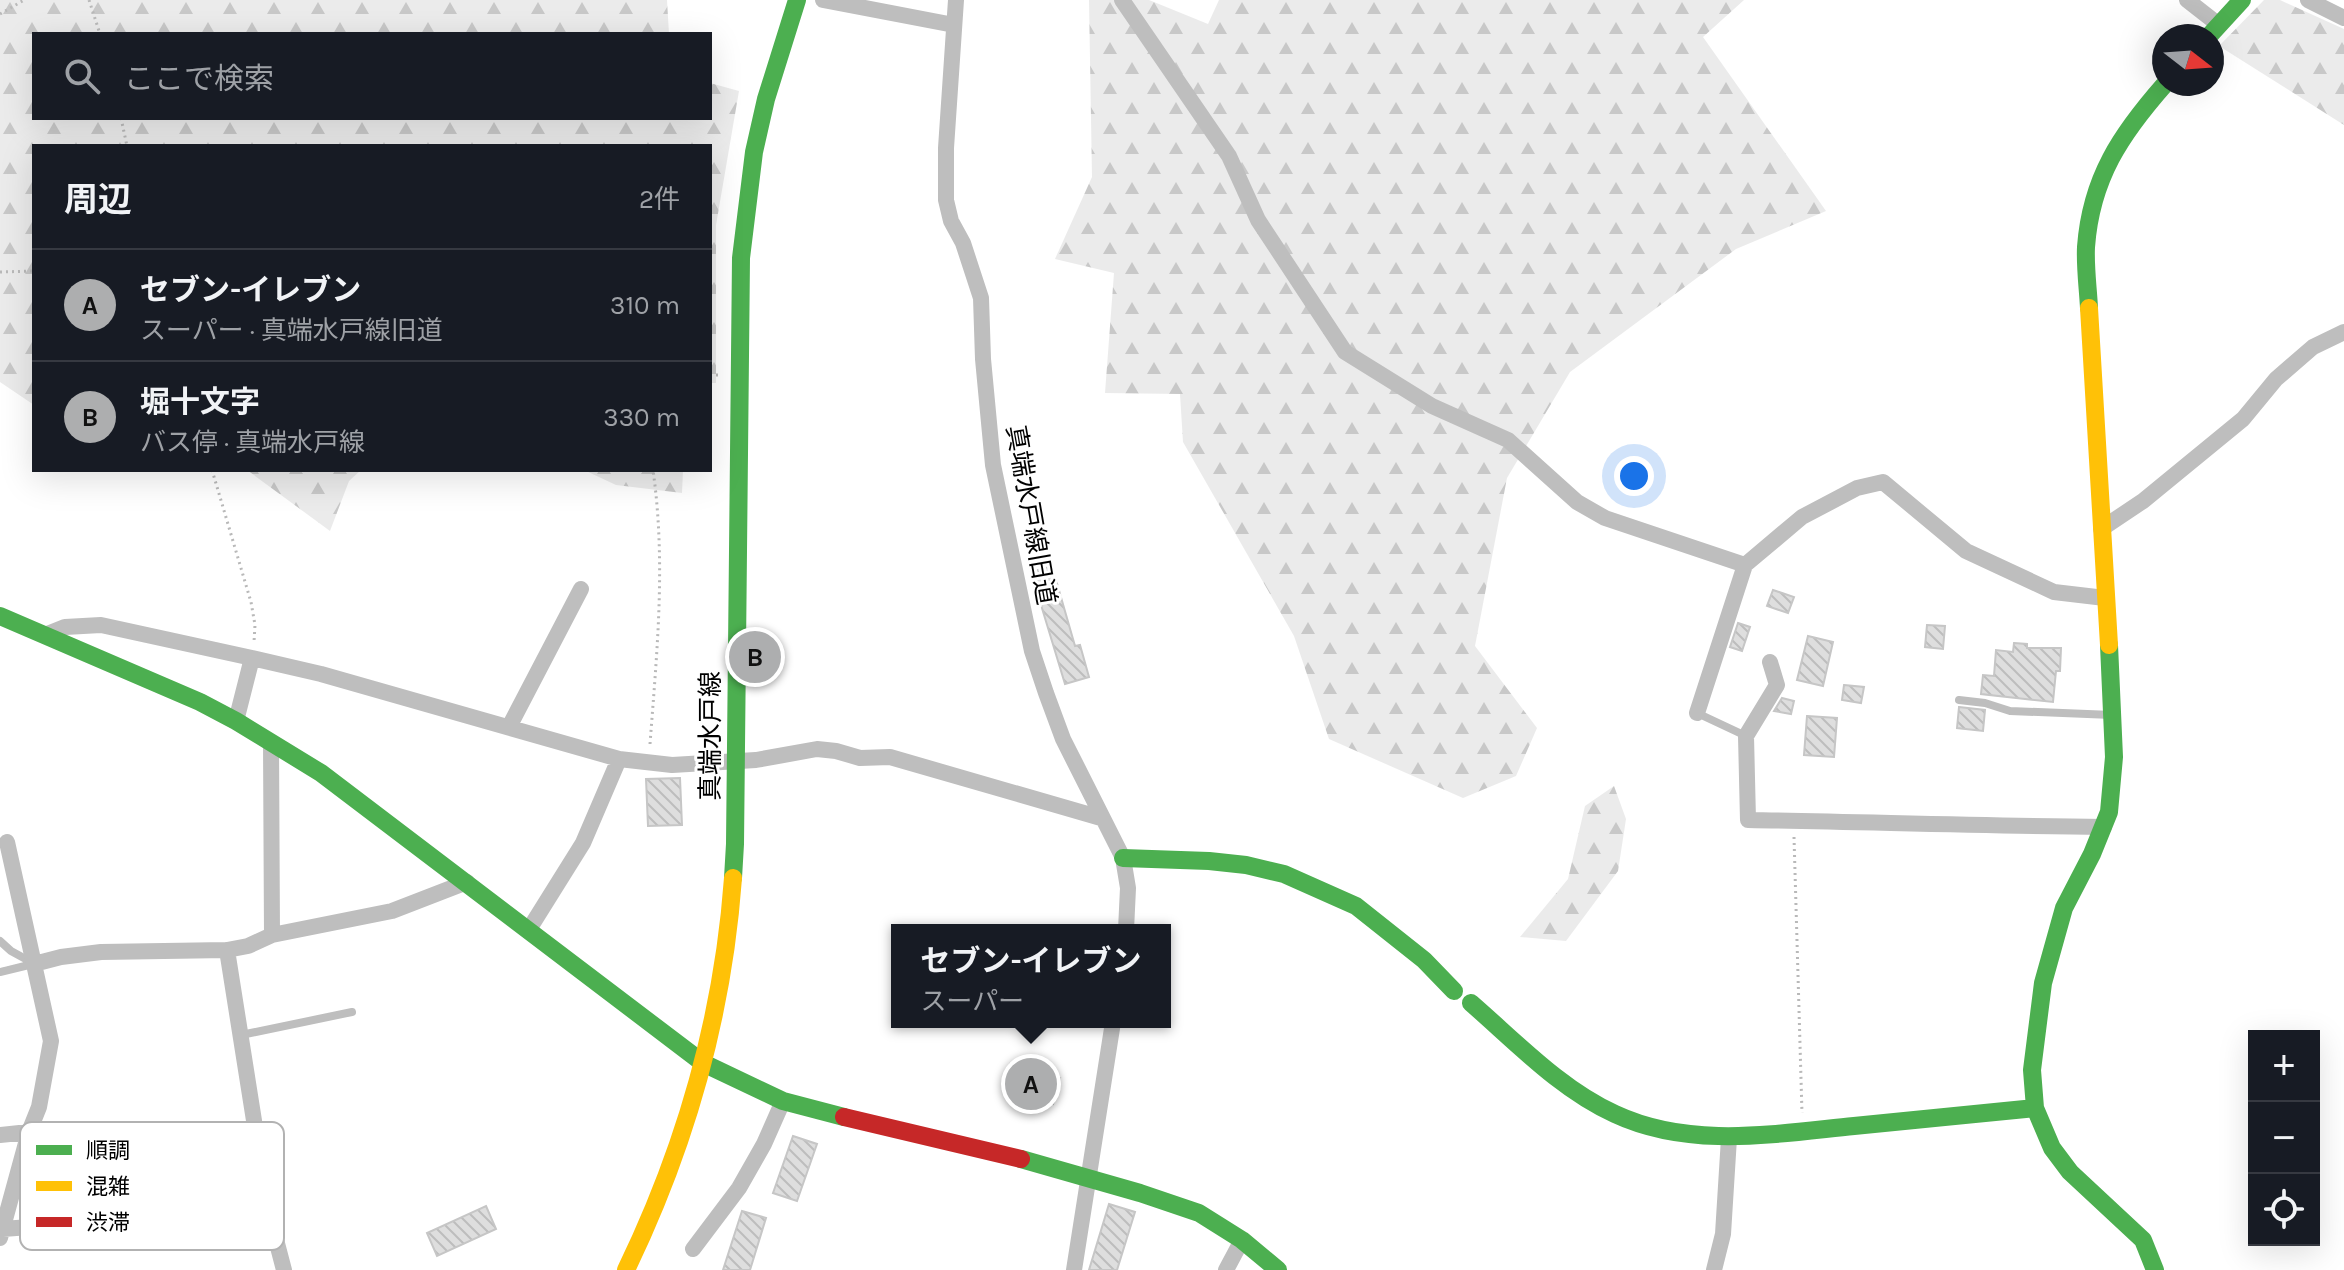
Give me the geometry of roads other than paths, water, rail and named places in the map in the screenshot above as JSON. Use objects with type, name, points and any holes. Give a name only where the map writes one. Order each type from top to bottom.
[{"type":"street","name":"真端水戸線","points":[[626,1270],[666,1181],[690,1111],[719,994],[735,844],[741,258],[754,152],[766,99],[797,0]]},
{"type":"street","points":[[823,0],[954,25]]},
{"type":"street","name":"真端水戸線旧道","points":[[956,0],[946,148],[946,200],[981,298],[993,465],[1032,651],[1063,739],[1123,858],[1128,888],[1126,924]]},
{"type":"street","points":[[1122,0],[1229,156],[1258,220],[1345,352],[1432,406],[1508,440],[1577,502],[1605,518],[1745,565]]},
{"type":"street","points":[[2187,0],[2209,24]]},
{"type":"street","points":[[2220,24],[2242,0]]},
{"type":"street","points":[[2308,0],[2344,18]]},
{"type":"street","points":[[2155,96],[2116,142],[2099,179],[2088,225],[2086,250],[2113,715],[2113,789],[2104,827],[2064,908],[2043,983],[2032,1070],[2035,1108],[2052,1148],[2070,1172],[2143,1240],[2155,1270]]},
{"type":"street","points":[[2101,529],[2143,501],[2243,419],[2276,379],[2313,347],[2344,332]]},
{"type":"street","points":[[1697,713],[1745,565],[1802,517],[1857,488],[1883,482],[1966,551],[2054,592],[2105,598]]},
{"type":"street","points":[[509,727],[581,589]]},
{"type":"street","points":[[0,616],[200,702],[321,773],[703,1063],[783,1101],[1020,1159],[1199,1213],[1242,1240],[1278,1270]]},
{"type":"street","points":[[45,635],[65,627],[101,625],[321,674],[619,759],[672,765],[756,760],[817,749],[860,758],[890,757],[1101,818]]},
{"type":"street","points":[[236,721],[252,658]]},
{"type":"street","points":[[1770,662],[1777,685],[1746,736],[1748,820],[2104,827]]},
{"type":"street","points":[[271,742],[272,935]]},
{"type":"street","points":[[528,931],[583,843],[619,759]]},
{"type":"street","points":[[7,842],[51,1041],[39,1107],[33,1122]]},
{"type":"street","points":[[1123,858],[1209,861],[1284,874],[1356,906],[1424,960],[1454,991]]},
{"type":"street","points":[[34,964],[101,952],[227,950],[248,946],[272,935],[392,911],[467,882]]},
{"type":"street","points":[[227,950],[254,1122]]},
{"type":"street","points":[[1471,1003],[1559,1077],[1614,1114],[1649,1128],[1673,1133],[1729,1138],[2035,1108]]},
{"type":"street","points":[[1074,1270],[1112,1028]]},
{"type":"street","points":[[693,1249],[739,1188],[764,1144],[783,1101]]},
{"type":"street","points":[[0,1135],[20,1133]]},
{"type":"street","points":[[1714,1270],[1723,1234],[1729,1138]]},
{"type":"street","points":[[2,1233],[20,1166]]},
{"type":"street","points":[[1226,1270],[1242,1240]]},
{"type":"street","points":[[279,1250],[284,1270]]},
{"type":"lane","points":[[1959,700],[1985,703],[2010,711],[2113,715]]},
{"type":"lane","points":[[1697,713],[1746,736]]},
{"type":"lane","points":[[0,941],[34,964]]},
{"type":"lane","points":[[0,972],[34,964]]},
{"type":"lane","points":[[241,1035],[352,1012]]},
{"type":"place","name":"堀十文字","points":[[755,657]]},
{"type":"place","name":"セブン-イレブン","points":[[1031,1084]]}]
